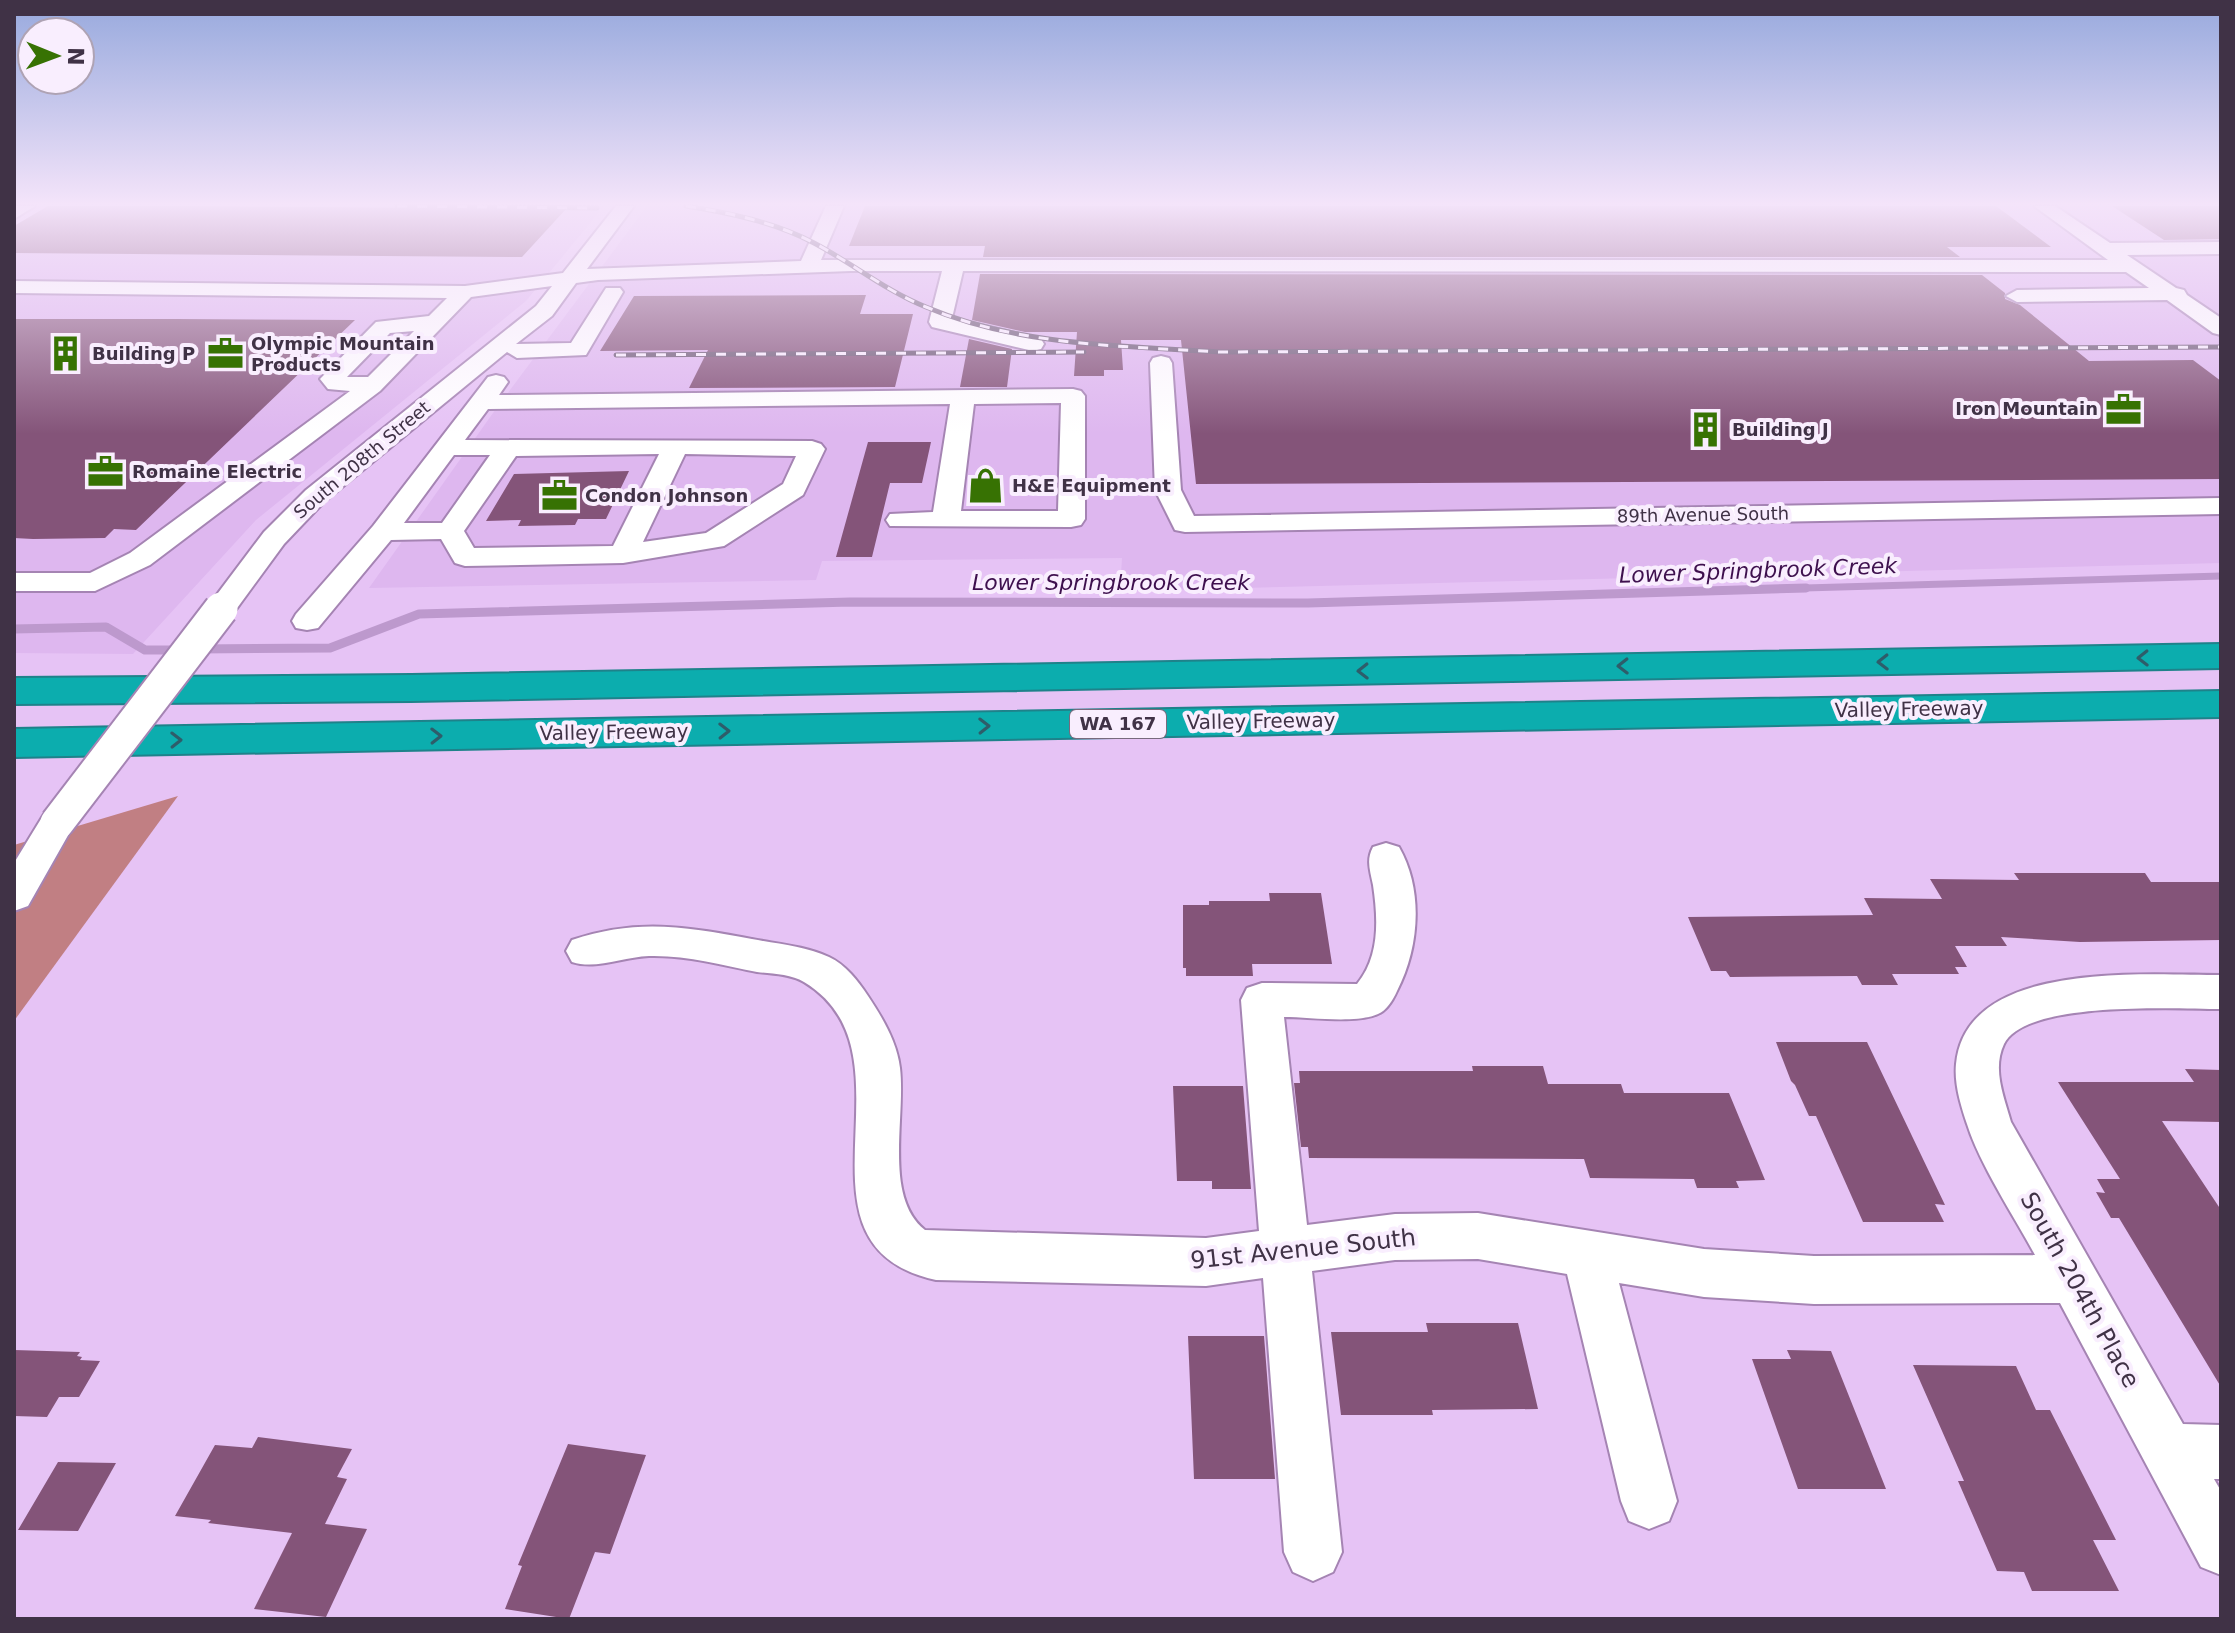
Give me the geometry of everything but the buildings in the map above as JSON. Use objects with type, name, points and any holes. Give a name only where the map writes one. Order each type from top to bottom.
[{"type":"highway","points":[[14,688],[411,688],[2221,656]]},
{"type":"highway","name":"Valley Freeway","points":[[14,743],[2221,704]]},
{"type":"street","points":[[14,287],[465,292],[538,282]]},
{"type":"street","name":"South 208th Street","points":[[14,896],[57,823],[274,538],[315,496],[544,311],[566,282]]},
{"type":"street","points":[[950,282],[940,322],[1033,344]]},
{"type":"street","points":[[2154,282],[2217,322]]},
{"type":"street","points":[[255,290],[236,305],[409,309],[439,318]]},
{"type":"street","points":[[14,582],[95,582],[140,559],[374,384],[465,292]]},
{"type":"street","points":[[517,351],[578,350],[613,292]]},
{"type":"street","points":[[2017,296],[2211,294]]},
{"type":"street","points":[[307,621],[383,532],[483,402],[544,311]]},
{"type":"street","points":[[374,384],[336,384],[332,379],[384,327],[439,318]]},
{"type":"street","points":[[2164,319],[2217,322]]},
{"type":"street","name":"89th Avenue South","points":[[1161,363],[1168,490],[1185,524],[2221,506]]},
{"type":"street","points":[[483,402],[1073,396],[1071,519],[900,520]]},
{"type":"street","points":[[946,519],[963,397]]},
{"type":"street","points":[[623,554],[676,446]]},
{"type":"street","points":[[448,447],[812,449],[794,489],[714,540],[623,554],[465,557],[450,531]]},
{"type":"street","points":[[450,531],[508,448]]},
{"type":"street","points":[[383,532],[450,531]]},
{"type":"street","points":[[1313,1552],[1262,1000],[1367,1001],[1381,987],[1391,969],[1395,944],[1393,888],[1386,857]]},
{"type":"street","name":"91st Avenue South","points":[[586,951],[613,943],[653,938],[690,941],[814,968],[842,991],[867,1027],[878,1067],[875,1154],[886,1222],[898,1239],[912,1250],[936,1256],[1206,1262],[1435,1235],[1478,1236],[1704,1273],[1814,1280],[2074,1279]]},
{"type":"street","name":"South 204th Place","points":[[2221,992],[2084,995],[2047,1000],[2017,1009],[1993,1026],[1978,1056],[1979,1085],[1990,1127],[2221,1547]]},
{"type":"street","points":[[1587,1254],[1649,1501]]},
{"type":"street","points":[[2168,1451],[2221,1452]]},
{"type":"shaded area","points":[[14,282],[541,282],[526,301],[256,520],[133,654],[14,653]]},
{"type":"shaded area","points":[[590,282],[2221,282],[2221,563],[1120,591],[1122,558],[822,561],[816,580],[369,588]]},
{"type":"shaded area","points":[[178,796],[14,1021],[14,845]]},
{"type":"waterway","name":"Lower Springbrook Creek","points":[[1756,590],[2221,576]]},
{"type":"waterway","name":"Lower Springbrook Creek","points":[[1756,590],[1806,588]]},
{"type":"waterway","name":"Lower Springbrook Creek","points":[[1739,590],[1756,590]]},
{"type":"waterway","name":"Lower Springbrook Creek","points":[[198,649],[330,648],[419,614],[850,602],[1308,603],[1756,590]]},
{"type":"waterway","name":"Lower Springbrook Creek","points":[[14,629],[106,627],[145,650],[182,650]]},
{"type":"railway","points":[[879,282],[926,307],[997,330],[1070,342],[1220,352],[2221,347]]},
{"type":"railway","points":[[616,355],[1084,352]]},
{"type":"place","name":"Building P","points":[[66,354]]},
{"type":"place","name":"Olympic Mountain Products","points":[[225,354]]},
{"type":"place","name":"Iron Mountain","points":[[2124,409]]},
{"type":"place","name":"Building J","points":[[1706,430]]},
{"type":"place","name":"Romaine Electric","points":[[106,472]]},
{"type":"place","name":"H&E Equipment","points":[[986,486]]},
{"type":"place","name":"Condon Johnson","points":[[559,496]]}]
